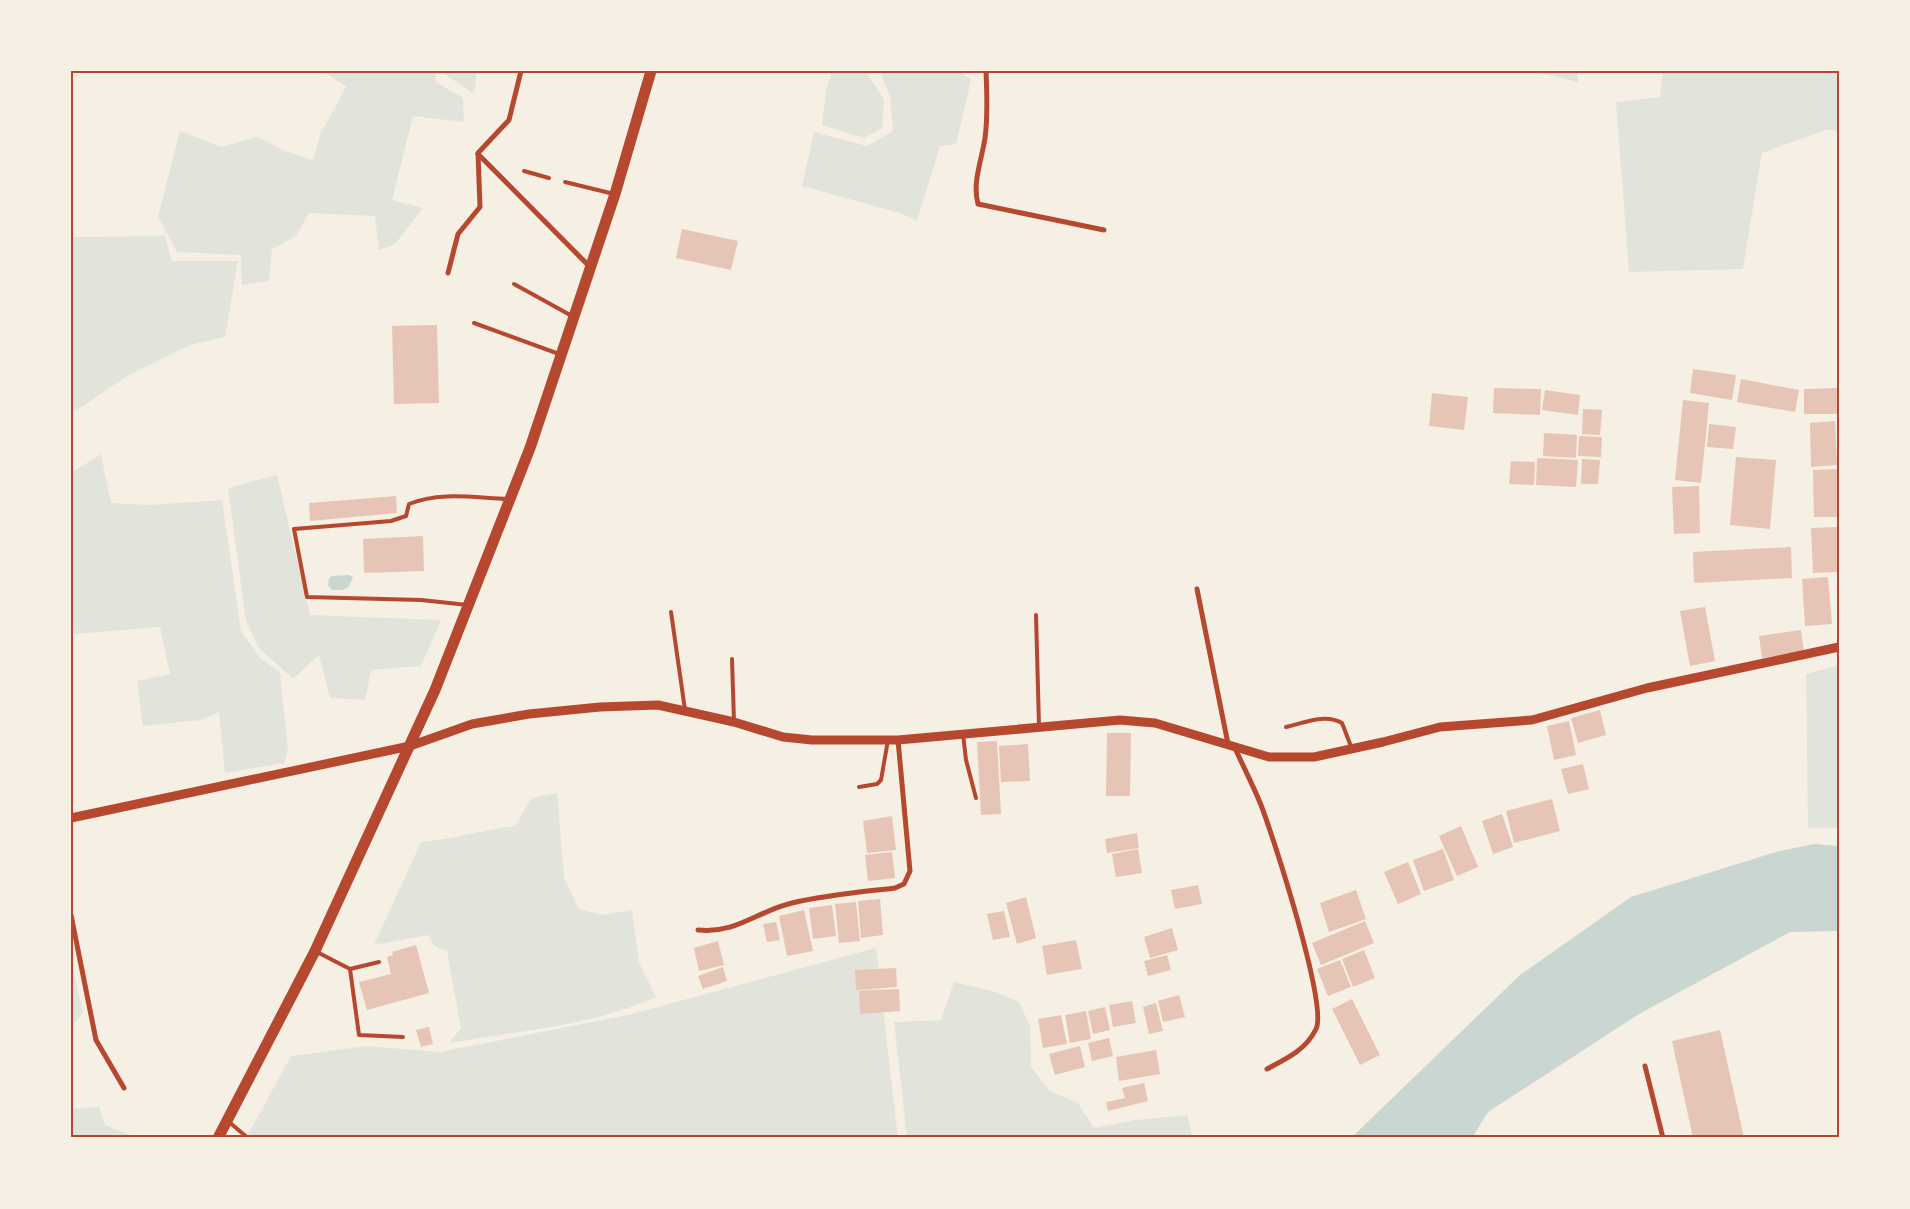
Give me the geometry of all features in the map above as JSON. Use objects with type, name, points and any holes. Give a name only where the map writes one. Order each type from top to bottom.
[{"type":"main road","points":[[218,1138],[315,951],[435,690],[511,499],[615,194],[651,71]]},
{"type":"street","points":[[448,273],[458,234],[462,227],[473,218],[480,207],[478,153],[509,120],[521,71]]},
{"type":"street","points":[[986,71],[985,136],[975,194],[978,204],[1104,230]]},
{"type":"street","points":[[478,153],[590,268]]},
{"type":"street","points":[[1197,590],[1231,745],[1261,806],[1295,910],[1317,1004],[1317,1028],[1301,1050],[1267,1069]]},
{"type":"street","points":[[71,818],[410,746],[472,724],[529,714],[658,705],[734,722],[783,737],[812,740],[898,740],[1120,720],[1155,723],[1269,757],[1314,757],[1440,728],[1532,720],[1647,688],[1839,647]]},
{"type":"street","points":[[698,930],[711,931],[732,928],[765,912],[792,903],[895,888],[904,884],[910,871],[898,740]]},
{"type":"street","points":[[71,915],[96,1040],[124,1088]]},
{"type":"street","points":[[1645,1066],[1663,1138]]},
{"type":"lane","points":[[524,171],[549,178]]},
{"type":"lane","points":[[565,182],[615,194]]},
{"type":"lane","points":[[514,284],[574,318]]},
{"type":"lane","points":[[474,323],[561,355]]},
{"type":"lane","points":[[468,605],[421,600],[307,597],[294,530],[391,521],[406,516],[409,504],[421,499],[448,496],[511,499]]},
{"type":"lane","points":[[671,612],[685,712]]},
{"type":"lane","points":[[1036,614],[1039,726]]},
{"type":"lane","points":[[732,659],[734,722]]},
{"type":"lane","points":[[1286,727],[1334,718],[1342,723],[1352,749]]},
{"type":"lane","points":[[963,734],[966,760],[976,798]]},
{"type":"lane","points":[[858,787],[877,784],[881,780],[888,740]]},
{"type":"lane","points":[[315,951],[350,968],[379,962]]},
{"type":"lane","points":[[350,968],[359,1035],[403,1037]]},
{"type":"lane","points":[[228,1121],[248,1138]]},
{"type":"shaded area","points":[[323,71],[435,71],[436,82],[463,98],[464,122],[413,116],[392,200],[423,208],[395,244],[379,250],[375,216],[309,213],[296,236],[272,249],[269,281],[242,285],[241,255],[177,252],[158,217],[180,131],[221,147],[258,137],[285,151],[313,160],[320,135],[346,87]]},
{"type":"shaded area","points":[[446,71],[477,71],[474,94],[446,75]]},
{"type":"shaded area","points":[[832,71],[869,71],[868,75],[884,100],[882,128],[864,138],[822,125],[826,90]]},
{"type":"shaded area","points":[[880,71],[960,71],[971,80],[956,144],[940,146],[917,221],[900,213],[802,186],[814,132],[867,146],[893,131],[890,97]]},
{"type":"shaded area","points":[[1531,71],[1578,71],[1578,82]]},
{"type":"shaded area","points":[[1663,71],[1839,71],[1839,131],[1826,130],[1762,153],[1743,269],[1629,272],[1616,102],[1660,97]]},
{"type":"shaded area","points":[[165,236],[172,261],[238,261],[225,337],[190,345],[127,376],[71,414],[71,237]]},
{"type":"shaded area","points":[[101,454],[111,503],[148,505],[222,500],[241,631],[261,659],[280,672],[288,750],[284,763],[225,773],[219,712],[200,720],[143,726],[137,681],[170,674],[160,627],[74,634],[71,609],[71,473]]},
{"type":"shaded area","points":[[277,475],[310,615],[441,620],[421,666],[371,670],[365,700],[330,698],[319,655],[293,679],[259,648],[246,621],[228,488]]},
{"type":"shaded area","points":[[349,575],[353,577],[348,588],[332,590],[328,585],[329,578],[332,576]]},
{"type":"shaded area","points":[[1839,665],[1839,828],[1808,828],[1806,674]]},
{"type":"shaded area","points":[[557,793],[564,878],[579,909],[602,915],[632,910],[639,963],[656,997],[632,1007],[581,1021],[449,1043],[461,1028],[447,951],[434,946],[428,935],[374,945],[421,842],[515,826],[531,798]]},
{"type":"shaded area","points":[[1814,844],[1839,846],[1839,931],[1790,932],[1639,1014],[1488,1112],[1472,1138],[1351,1138],[1520,975],[1631,897],[1776,852]]},
{"type":"shaded area","points":[[876,948],[898,1138],[246,1138],[291,1056],[367,1046],[440,1052],[628,1015]]},
{"type":"shaded area","points":[[71,959],[83,1013],[71,1028]]},
{"type":"shaded area","points":[[954,982],[996,992],[1019,1002],[1030,1026],[1031,1067],[1050,1091],[1078,1103],[1094,1128],[1136,1120],[1187,1115],[1193,1138],[907,1138],[894,1022],[941,1020]]},
{"type":"shaded area","points":[[99,1107],[105,1125],[137,1138],[71,1138],[71,1109]]},
{"type":"building","points":[[682,229],[738,241],[731,270],[676,258]]},
{"type":"building","points":[[437,325],[439,403],[394,404],[392,326]]},
{"type":"building","points":[[1693,369],[1736,375],[1732,400],[1690,393]]},
{"type":"building","points":[[1741,379],[1799,390],[1795,412],[1737,402]]},
{"type":"building","points":[[1494,388],[1541,389],[1540,415],[1493,413]]},
{"type":"building","points":[[1839,388],[1839,414],[1804,414],[1804,389]]},
{"type":"building","points":[[1545,390],[1580,395],[1578,415],[1542,410]]},
{"type":"building","points":[[1432,393],[1468,397],[1464,430],[1429,426]]},
{"type":"building","points":[[1683,400],[1709,403],[1701,483],[1675,480]]},
{"type":"building","points":[[1583,409],[1602,410],[1600,435],[1582,434]]},
{"type":"building","points":[[1835,421],[1837,465],[1811,467],[1810,423]]},
{"type":"building","points":[[1709,424],[1736,427],[1733,449],[1707,447]]},
{"type":"building","points":[[1544,433],[1577,435],[1576,458],[1543,456]]},
{"type":"building","points":[[1579,436],[1602,437],[1601,457],[1578,456]]},
{"type":"building","points":[[1736,457],[1776,460],[1770,529],[1730,525]]},
{"type":"building","points":[[1537,458],[1578,460],[1576,487],[1536,485]]},
{"type":"building","points":[[1582,459],[1600,460],[1598,484],[1581,484]]},
{"type":"building","points":[[1511,461],[1535,462],[1534,485],[1509,484]]},
{"type":"building","points":[[1839,469],[1839,517],[1814,517],[1813,470]]},
{"type":"building","points":[[1699,486],[1700,533],[1674,534],[1672,487]]},
{"type":"building","points":[[396,496],[397,513],[310,521],[309,503]]},
{"type":"building","points":[[1838,527],[1839,572],[1813,573],[1811,528]]},
{"type":"building","points":[[423,536],[424,571],[364,573],[363,539]]},
{"type":"building","points":[[1791,547],[1792,578],[1694,583],[1693,552]]},
{"type":"building","points":[[1828,577],[1832,624],[1805,626],[1802,579]]},
{"type":"building","points":[[1705,607],[1715,661],[1690,666],[1680,611]]},
{"type":"building","points":[[1801,630],[1804,652],[1762,658],[1759,636]]},
{"type":"building","points":[[1600,710],[1606,735],[1578,743],[1571,718]]},
{"type":"building","points":[[1569,721],[1576,755],[1554,760],[1547,726]]},
{"type":"building","points":[[1107,733],[1131,733],[1130,796],[1106,796]]},
{"type":"building","points":[[997,741],[1001,814],[981,815],[977,742]]},
{"type":"building","points":[[1028,744],[1030,781],[1001,782],[999,746]]},
{"type":"building","points":[[1583,764],[1589,789],[1568,794],[1561,769]]},
{"type":"building","points":[[1552,799],[1560,831],[1514,843],[1506,811]]},
{"type":"building","points":[[1502,814],[1513,847],[1493,854],[1482,821]]},
{"type":"building","points":[[892,816],[896,850],[867,853],[863,821]]},
{"type":"building","points":[[1461,826],[1478,867],[1457,876],[1439,836]]},
{"type":"building","points":[[1137,833],[1139,848],[1107,853],[1105,839]]},
{"type":"building","points":[[1138,849],[1142,873],[1116,877],[1112,854]]},
{"type":"building","points":[[1443,849],[1454,880],[1424,891],[1413,860]]},
{"type":"building","points":[[892,852],[895,878],[868,881],[865,855]]},
{"type":"building","points":[[1408,862],[1421,894],[1398,904],[1384,872]]},
{"type":"building","points":[[1198,885],[1202,904],[1175,909],[1171,890]]},
{"type":"building","points":[[1356,890],[1366,919],[1329,932],[1320,903]]},
{"type":"building","points":[[1026,897],[1036,938],[1017,944],[1006,903]]},
{"type":"building","points":[[880,899],[883,935],[861,938],[858,901]]},
{"type":"building","points":[[856,902],[860,941],[839,943],[835,904]]},
{"type":"building","points":[[832,905],[836,936],[813,939],[809,908]]},
{"type":"building","points":[[804,910],[813,951],[787,956],[779,916]]},
{"type":"building","points":[[1004,911],[1010,937],[993,940],[987,914]]},
{"type":"building","points":[[1365,921],[1374,943],[1321,965],[1312,943]]},
{"type":"building","points":[[776,922],[780,940],[767,942],[763,924]]},
{"type":"building","points":[[1172,928],[1178,950],[1150,958],[1144,937]]},
{"type":"building","points":[[1076,940],[1082,969],[1047,975],[1042,946]]},
{"type":"building","points":[[718,941],[724,965],[699,971],[694,948]]},
{"type":"building","points":[[416,945],[429,993],[367,1010],[359,982],[391,974],[387,957],[393,955],[392,952]]},
{"type":"building","points":[[1364,950],[1375,978],[1353,987],[1342,959]]},
{"type":"building","points":[[1167,955],[1171,970],[1148,976],[1144,961]]},
{"type":"building","points":[[1340,960],[1351,987],[1328,996],[1317,969]]},
{"type":"building","points":[[723,967],[727,981],[703,989],[698,976]]},
{"type":"building","points":[[896,968],[897,987],[856,990],[855,970]]},
{"type":"building","points":[[899,989],[900,1011],[860,1014],[859,991]]},
{"type":"building","points":[[1179,995],[1185,1017],[1163,1022],[1158,1001]]},
{"type":"building","points":[[1352,999],[1380,1055],[1360,1065],[1332,1009]]},
{"type":"building","points":[[1132,1001],[1136,1023],[1113,1027],[1109,1005]]},
{"type":"building","points":[[1156,1003],[1163,1031],[1149,1034],[1143,1007]]},
{"type":"building","points":[[1105,1007],[1110,1030],[1093,1034],[1088,1011]]},
{"type":"building","points":[[1086,1011],[1091,1039],[1070,1043],[1065,1015]]},
{"type":"building","points":[[1061,1015],[1067,1044],[1043,1048],[1038,1019]]},
{"type":"building","points":[[429,1027],[433,1044],[421,1047],[416,1030]]},
{"type":"building","points":[[1720,1030],[1744,1138],[1693,1138],[1672,1041]]},
{"type":"building","points":[[1109,1038],[1113,1056],[1092,1061],[1088,1043]]},
{"type":"building","points":[[1080,1046],[1085,1067],[1055,1075],[1049,1054]]},
{"type":"building","points":[[1156,1050],[1160,1074],[1119,1081],[1116,1057]]},
{"type":"building","points":[[1144,1083],[1148,1101],[1108,1111],[1106,1102],[1125,1098],[1122,1088]]}]
